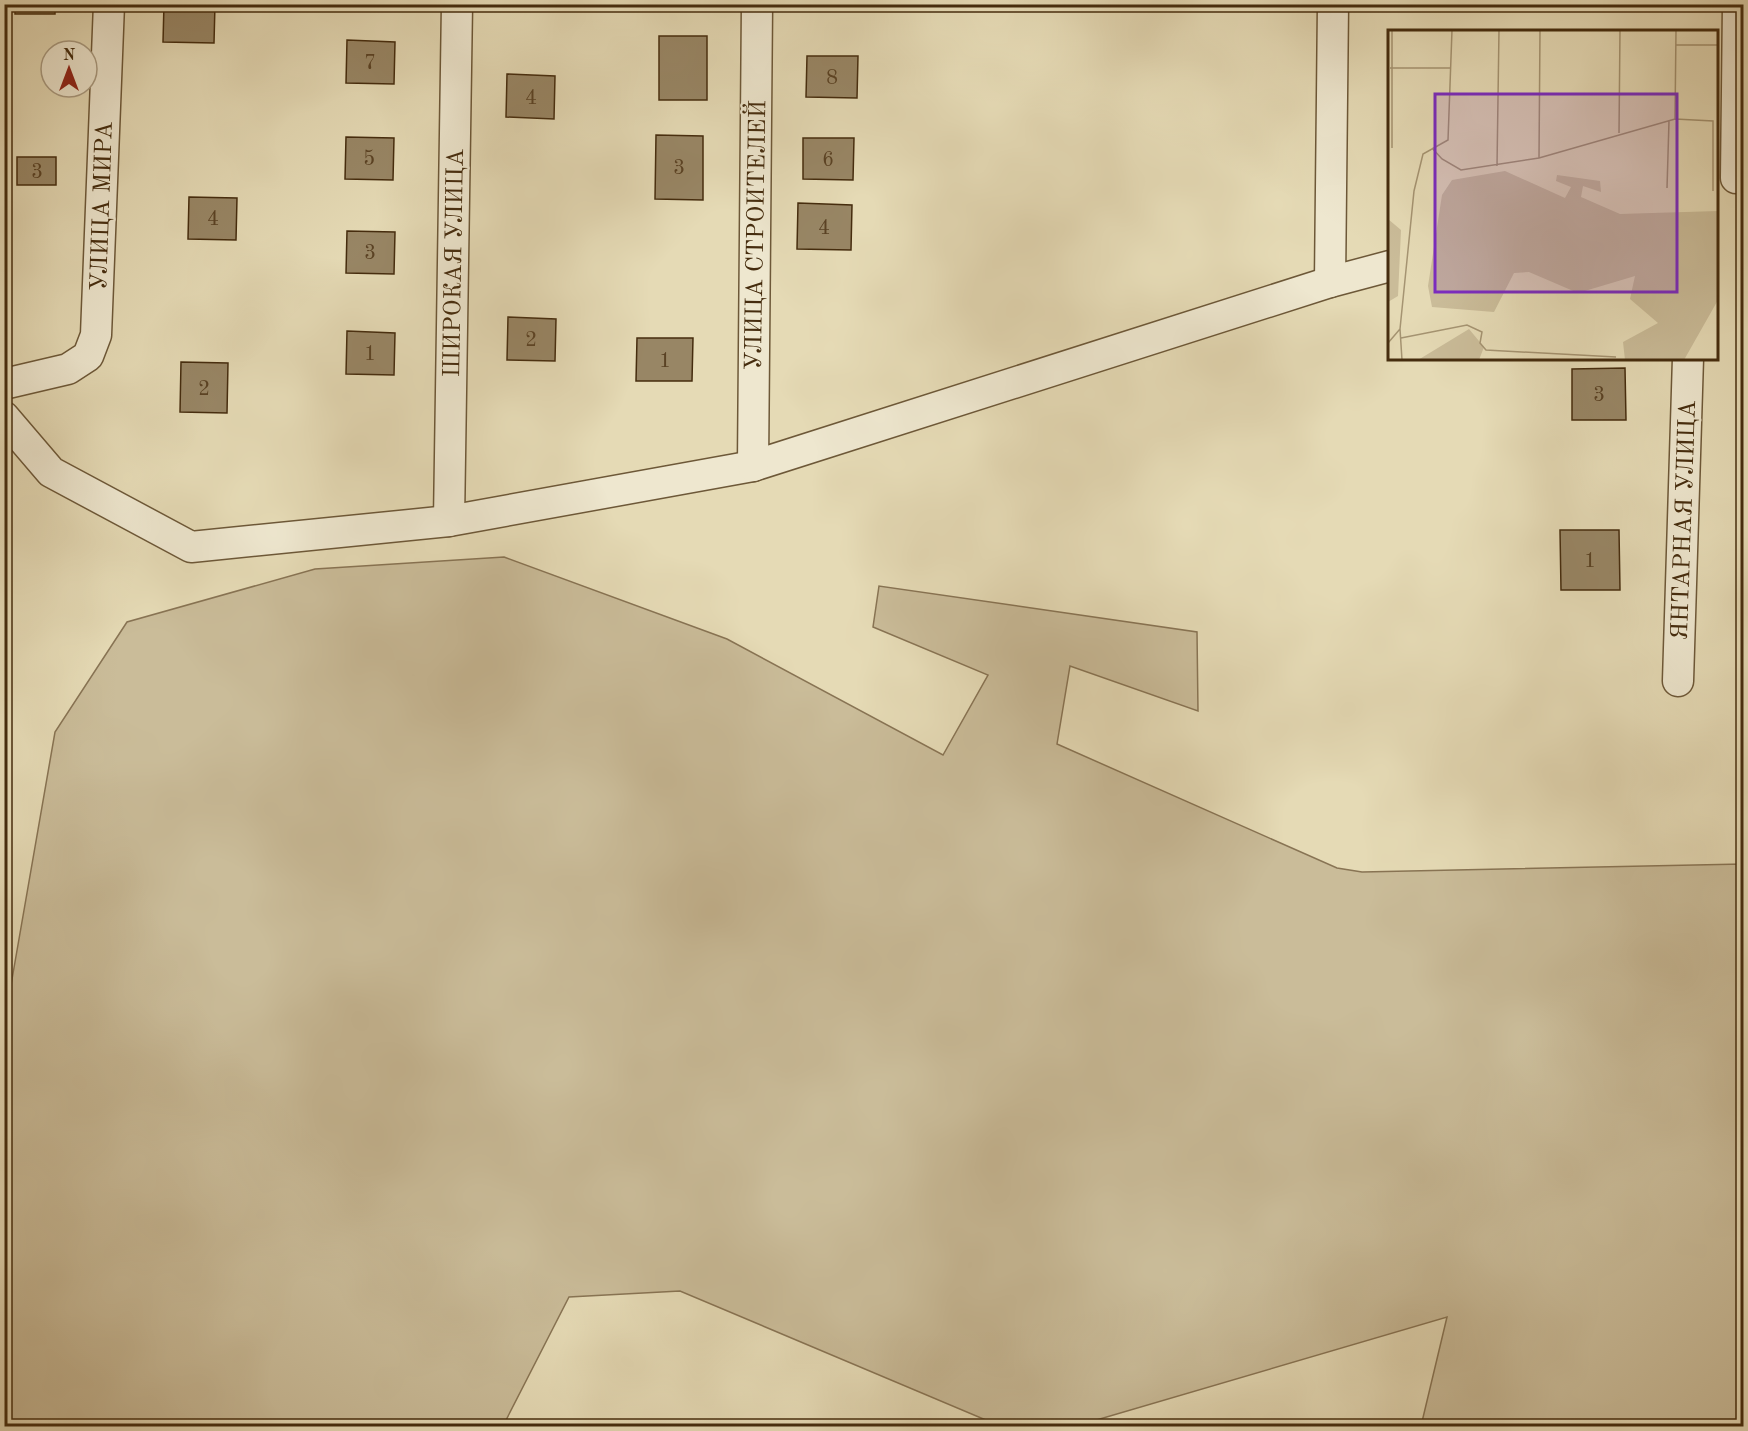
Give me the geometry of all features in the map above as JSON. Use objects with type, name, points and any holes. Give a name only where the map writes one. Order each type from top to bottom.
[{"type":"street","name":"УЛИЦА МИРА","points":[[4,384],[68,369],[88,356],[96,335],[109,4]]},
{"type":"street","name":"ШИРОКАЯ УЛИЦА","points":[[449,520],[456,4]]},
{"type":"street","name":"УЛИЦА СТРОИТЕЛЕЙ","points":[[753,466],[757,4]]},
{"type":"street","points":[[1330,282],[1334,4]]},
{"type":"street","points":[[1732,180],[1738,4]]},
{"type":"street","points":[[4,417],[51,472],[191,547],[449,520],[753,466],[1330,282],[1388,266]]},
{"type":"street","name":"ЯНТАРНАЯ УЛИЦА","points":[[1678,681],[1688,360]]},
{"type":"shaded area","points":[[504,557],[727,639],[943,755],[988,675],[873,627],[879,586],[1197,632],[1198,711],[1070,666],[1057,744],[1337,868],[1362,872],[1743,864],[1743,1426],[1421,1426],[1447,1317],[1076,1426],[1000,1426],[680,1291],[569,1297],[503,1426],[5,1426],[4,1031],[55,732],[127,622],[315,569]]},
{"type":"building","points":[[15,4],[55,4],[55,14],[15,14]]},
{"type":"building","points":[[164,4],[215,4],[214,43],[163,42]]},
{"type":"building","points":[[659,36],[707,36],[707,100],[659,100]]},
{"type":"building","points":[[347,40],[395,42],[394,84],[346,83]]},
{"type":"building","points":[[807,56],[858,56],[857,98],[806,97]]},
{"type":"building","points":[[507,74],[555,76],[554,119],[506,117]]},
{"type":"building","points":[[656,135],[703,136],[703,200],[655,199]]},
{"type":"building","points":[[346,137],[394,138],[393,180],[345,179]]},
{"type":"building","points":[[803,138],[854,138],[853,180],[803,179]]},
{"type":"building","points":[[17,157],[56,157],[56,185],[17,185]]},
{"type":"building","points":[[189,197],[237,198],[236,240],[188,239]]},
{"type":"building","points":[[798,203],[852,205],[851,250],[797,249]]},
{"type":"building","points":[[347,231],[395,232],[394,274],[346,273]]},
{"type":"building","points":[[508,317],[556,319],[555,361],[507,360]]},
{"type":"building","points":[[347,331],[395,333],[394,375],[346,374]]},
{"type":"building","points":[[637,338],[693,338],[692,381],[636,381]]},
{"type":"building","points":[[181,362],[228,363],[227,413],[180,412]]},
{"type":"building","points":[[1625,368],[1626,420],[1572,420],[1572,369]]},
{"type":"building","points":[[1560,530],[1619,530],[1620,590],[1561,590]]}]
